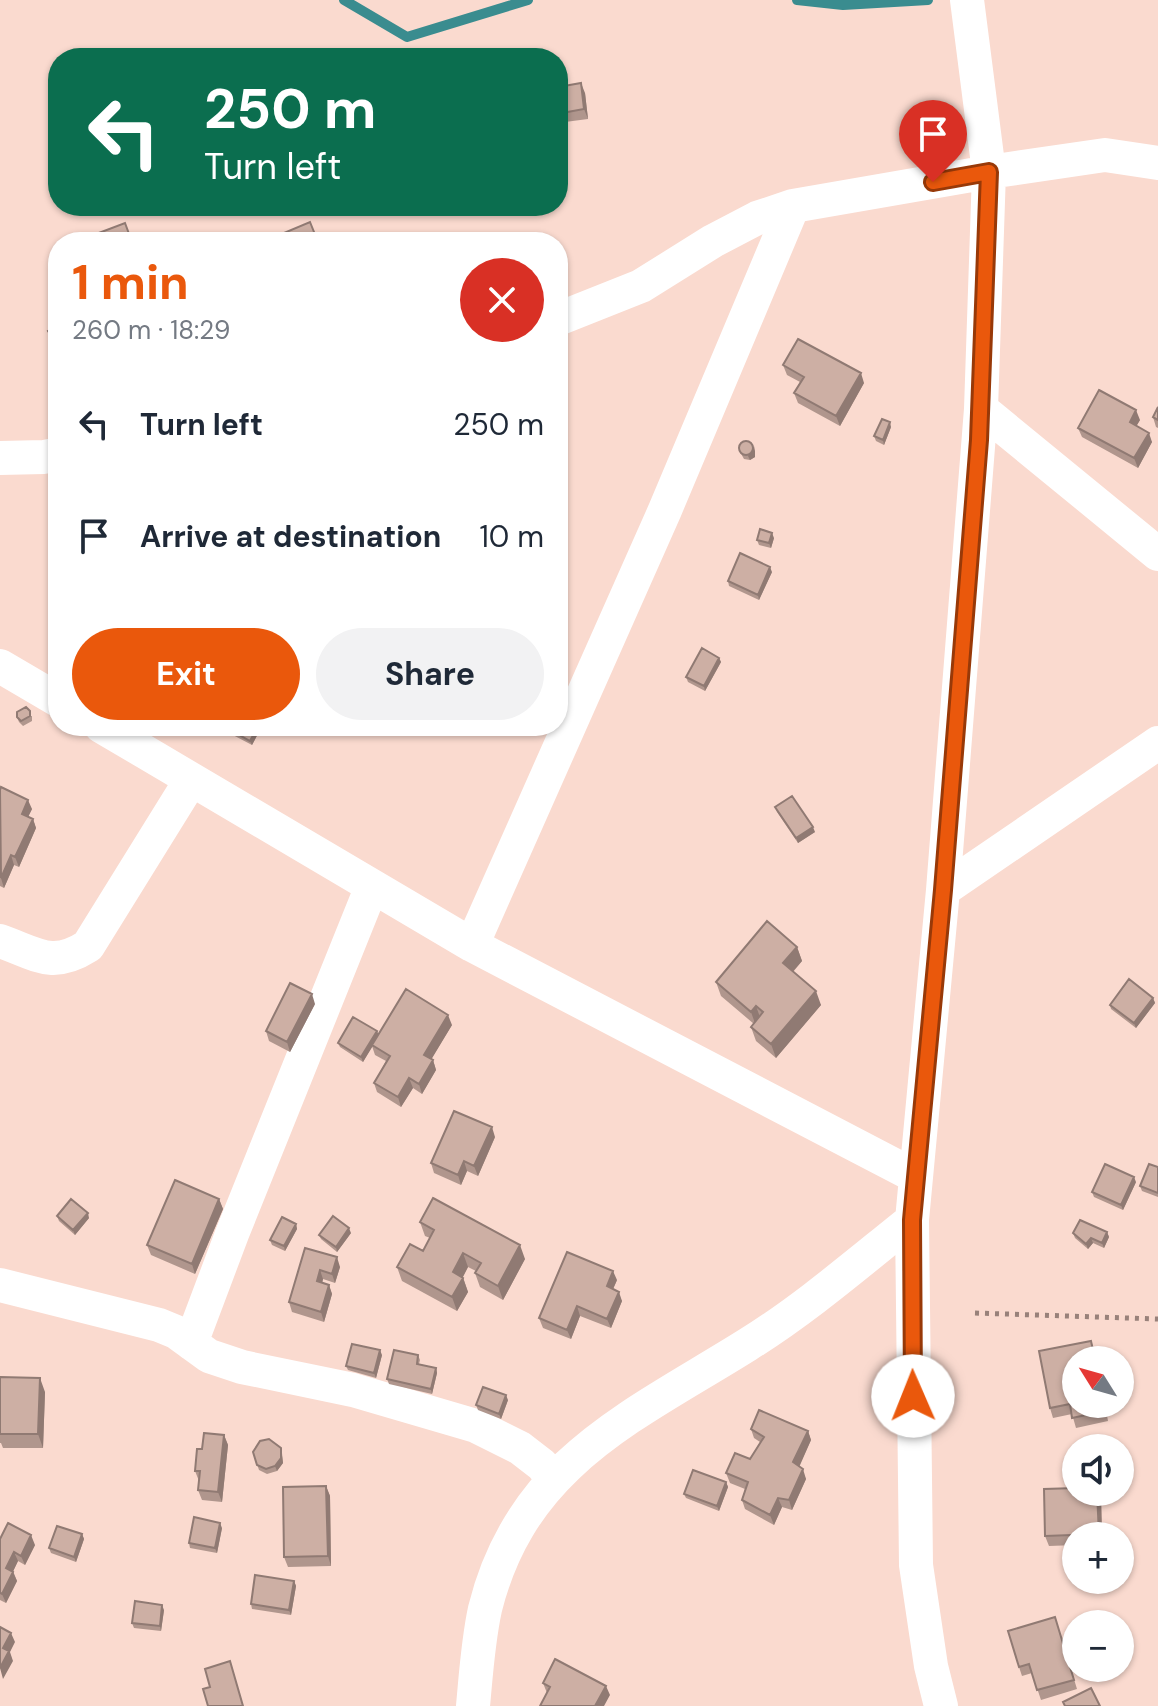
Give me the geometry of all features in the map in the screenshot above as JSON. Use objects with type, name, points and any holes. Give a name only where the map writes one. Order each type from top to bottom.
[{"type":"street","points":[[941,1706],[931,1666],[916,1565],[912,1220],[943,890],[981,409],[989,172],[967,0]]},
{"type":"street","points":[[568,315],[641,286],[713,241],[757,218],[793,206],[1105,155],[1158,163]]},
{"type":"street","points":[[568,729],[665,510],[793,206]]},
{"type":"street","points":[[981,409],[1158,554]]},
{"type":"street","points":[[0,458],[48,456]]},
{"type":"street","points":[[0,666],[48,694]]},
{"type":"street","points":[[118,736],[472,945],[915,1176]]},
{"type":"street","points":[[472,945],[565,736]]},
{"type":"street","points":[[943,890],[1158,743]]},
{"type":"street","points":[[0,941],[52,959],[71,957],[88,946],[191,780]]},
{"type":"street","points":[[191,1343],[372,886]]},
{"type":"street","points":[[473,1706],[482,1628],[500,1564],[532,1506],[553,1479],[632,1414],[792,1315],[912,1220]]},
{"type":"street","points":[[0,1285],[159,1325],[176,1332],[209,1356],[242,1367],[353,1390],[476,1426],[520,1448],[542,1465],[553,1479]]},
{"type":"path","points":[[975,1313],[1158,1319]]},
{"type":"building","points":[[581,83],[584,109],[568,112],[568,85]]},
{"type":"building","points":[[310,222],[314,232],[286,232]]},
{"type":"building","points":[[125,223],[128,232],[101,232]]},
{"type":"building","points":[[798,339],[861,373],[836,416],[794,393],[804,377],[783,365]]},
{"type":"building","points":[[1099,390],[1136,410],[1130,422],[1149,433],[1134,458],[1078,428]]},
{"type":"building","points":[[882,419],[890,422],[883,440],[874,436]]},
{"type":"building","points":[[746,441],[753,448],[746,455],[739,448]]},
{"type":"building","points":[[760,529],[772,533],[769,543],[757,540]]},
{"type":"building","points":[[740,553],[770,567],[758,595],[728,581]]},
{"type":"building","points":[[702,648],[719,658],[704,686],[686,677]]},
{"type":"building","points":[[26,707],[30,716],[21,721],[17,712]]},
{"type":"building","points":[[1,787],[28,800],[22,814],[33,819],[1,878],[0,790]]},
{"type":"building","points":[[792,796],[813,827],[796,838],[775,807]]},
{"type":"building","points":[[767,921],[797,947],[783,963],[816,991],[771,1044],[751,1027],[763,1012],[756,1006],[751,1012],[716,982]]},
{"type":"building","points":[[1129,979],[1153,998],[1134,1023],[1110,1005]]},
{"type":"building","points":[[290,983],[312,994],[287,1042],[266,1031]]},
{"type":"building","points":[[406,989],[448,1015],[424,1055],[433,1060],[419,1084],[409,1078],[398,1097],[374,1083],[390,1056],[372,1045]]},
{"type":"building","points":[[353,1017],[377,1031],[361,1057],[338,1043]]},
{"type":"building","points":[[454,1111],[492,1127],[474,1166],[464,1161],[458,1175],[431,1163]]},
{"type":"building","points":[[1105,1164],[1134,1177],[1121,1205],[1092,1192]]},
{"type":"building","points":[[1149,1164],[1158,1167],[1158,1193],[1140,1186]]},
{"type":"building","points":[[175,1180],[219,1199],[192,1264],[147,1245]]},
{"type":"building","points":[[433,1198],[520,1245],[498,1286],[475,1273],[481,1263],[463,1253],[453,1272],[463,1278],[452,1297],[397,1267],[410,1244],[423,1251],[434,1230],[420,1222]]},
{"type":"building","points":[[71,1199],[88,1213],[73,1230],[57,1216]]},
{"type":"building","points":[[333,1216],[349,1228],[336,1247],[319,1235]]},
{"type":"building","points":[[282,1217],[296,1224],[284,1246],[270,1240]]},
{"type":"building","points":[[1080,1220],[1107,1232],[1102,1243],[1091,1238],[1086,1244],[1073,1233]]},
{"type":"building","points":[[305,1248],[337,1257],[332,1274],[320,1270],[317,1281],[329,1285],[321,1312],[289,1302]]},
{"type":"building","points":[[567,1252],[613,1271],[607,1286],[619,1292],[607,1319],[577,1306],[567,1330],[539,1318]]},
{"type":"building","points":[[1091,1341],[1092,1346],[1065,1346]]},
{"type":"building","points":[[352,1344],[380,1350],[374,1373],[346,1366]]},
{"type":"building","points":[[1062,1347],[1062,1406],[1050,1408],[1039,1351]]},
{"type":"building","points":[[394,1350],[418,1355],[417,1364],[436,1368],[431,1389],[387,1379]]},
{"type":"building","points":[[0,1377],[40,1378],[38,1434],[0,1434]]},
{"type":"building","points":[[483,1387],[506,1395],[499,1414],[476,1405]]},
{"type":"building","points":[[759,1410],[808,1431],[793,1462],[803,1469],[789,1500],[778,1498],[770,1515],[742,1500],[748,1482],[726,1473],[735,1453],[750,1459],[764,1437],[751,1429]]},
{"type":"building","points":[[204,1433],[224,1435],[218,1492],[198,1490],[200,1471],[195,1471],[197,1449],[202,1449]]},
{"type":"building","points":[[269,1439],[281,1448],[281,1458],[275,1466],[266,1469],[257,1465],[253,1452],[260,1441]]},
{"type":"building","points":[[693,1470],[726,1482],[717,1506],[684,1494]]},
{"type":"building","points":[[326,1486],[328,1556],[284,1557],[283,1487]]},
{"type":"building","points":[[1062,1488],[1062,1506],[1098,1506],[1098,1522],[1062,1522],[1062,1535],[1045,1536],[1044,1489]]},
{"type":"building","points":[[194,1517],[220,1523],[215,1548],[189,1543]]},
{"type":"building","points":[[8,1523],[31,1535],[21,1556],[14,1552],[6,1568],[13,1572],[2,1594],[0,1539]]},
{"type":"building","points":[[57,1526],[82,1534],[74,1557],[49,1548]]},
{"type":"building","points":[[255,1575],[294,1581],[289,1610],[251,1604]]},
{"type":"building","points":[[135,1601],[162,1605],[160,1626],[132,1623]]},
{"type":"building","points":[[1055,1617],[1062,1640],[1062,1682],[1067,1682],[1037,1690],[1029,1664],[1019,1667],[1008,1631]]},
{"type":"building","points":[[0,1627],[11,1633],[3,1648],[9,1651],[0,1668]]},
{"type":"building","points":[[555,1659],[606,1686],[595,1706],[540,1706],[550,1687],[543,1683]]},
{"type":"building","points":[[230,1661],[243,1706],[208,1706],[203,1689],[210,1687],[205,1669]]},
{"type":"building","points":[[1091,1688],[1100,1706],[1065,1706],[1063,1702]]},
{"type":"waterway","points":[[344,0],[407,37],[528,0]]},
{"type":"waterway","points":[[797,0],[843,5],[928,0]]},
{"type":"route","points":[[913,1396],[912,1220],[943,890],[979,440],[989,172],[933,182]]}]
